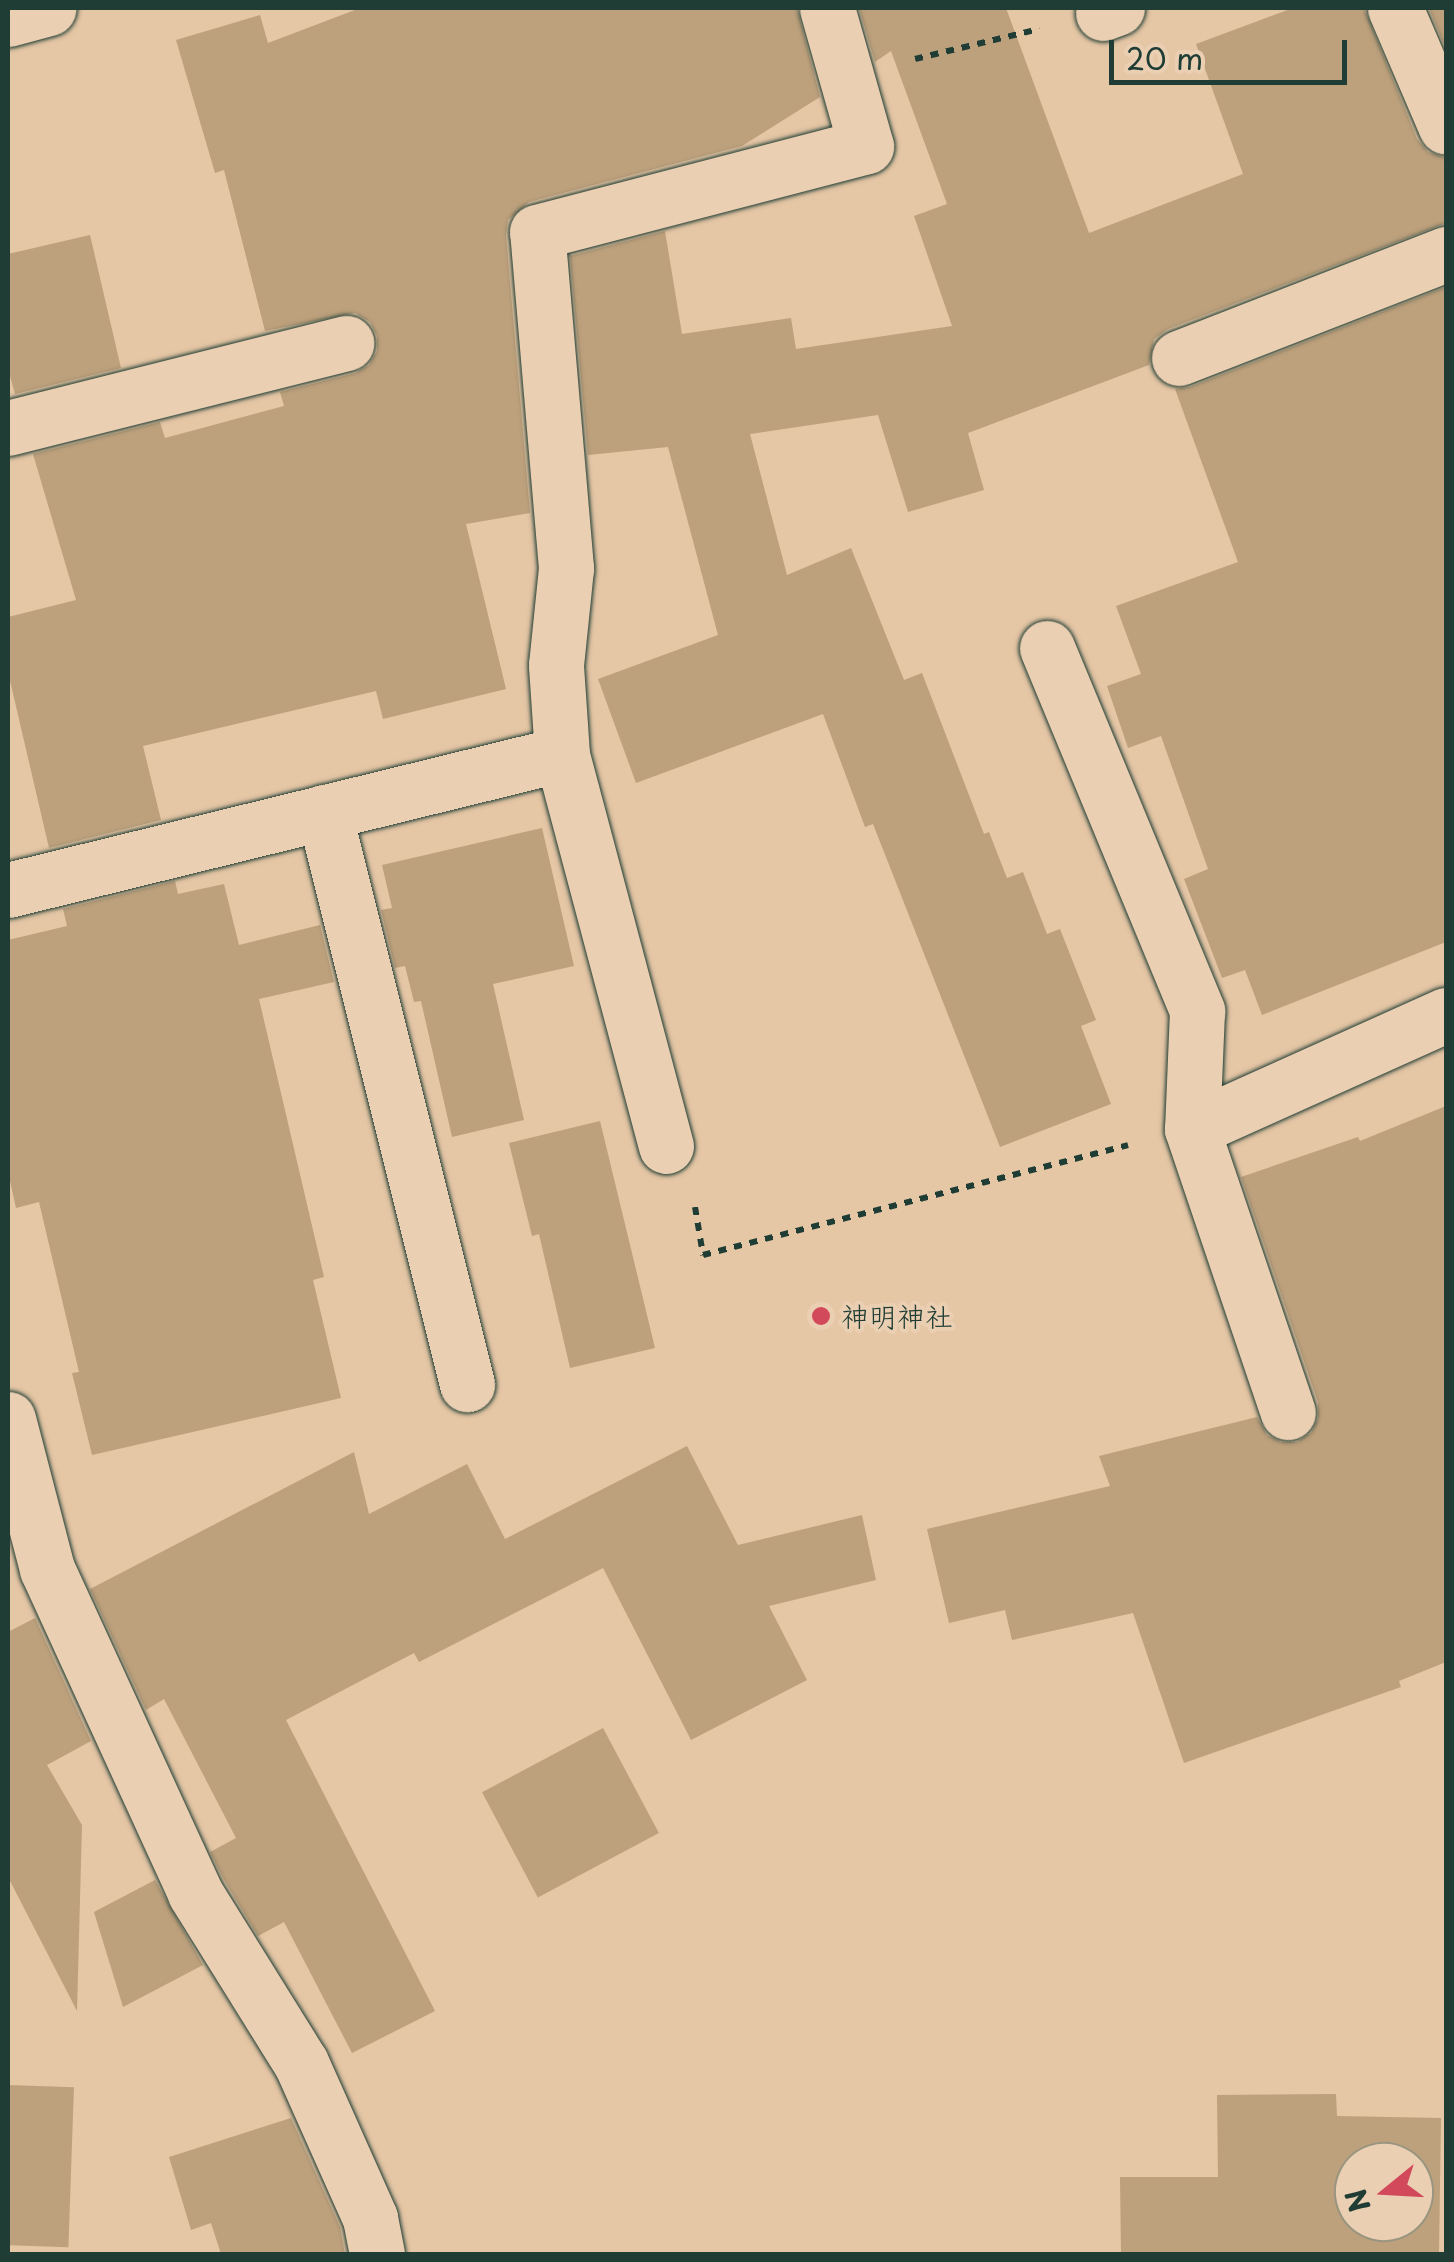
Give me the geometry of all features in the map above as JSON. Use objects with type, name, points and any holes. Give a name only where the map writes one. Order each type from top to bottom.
[{"type":"street","points":[[8,19],[49,8]]},
{"type":"street","points":[[666,1146],[562,754],[556,665],[566,568],[537,232],[866,146],[827,8]]},
{"type":"street","points":[[1395,8],[1446,127]]},
{"type":"street","points":[[1179,358],[1446,254]]},
{"type":"street","points":[[8,428],[347,343]]},
{"type":"street","points":[[1047,648],[1197,1011],[1192,1129],[1288,1412]]},
{"type":"street","points":[[8,890],[562,754]]},
{"type":"street","points":[[324,812],[467,1384]]},
{"type":"street","points":[[1192,1129],[1446,1014]]},
{"type":"street","points":[[8,1419],[47,1570],[195,1893],[300,2063],[370,2218],[377,2254]]},
{"type":"path","points":[[846,76],[1110,10]]},
{"type":"path","points":[[666,1146],[688,1180],[703,1255],[1192,1129]]},
{"type":"building","points":[[360,8],[797,8],[820,97],[742,146],[529,202],[508,220],[506,235],[530,513],[466,524],[506,689],[383,719],[376,691],[143,746],[161,820],[49,848],[8,672],[8,617],[76,600],[33,454],[160,422],[165,438],[284,406],[280,392],[356,373],[369,365],[377,351],[377,336],[370,322],[355,313],[265,331],[224,170],[215,173],[176,40],[260,15],[268,43]]},
{"type":"building","points":[[859,8],[1006,8],[1089,233],[1243,174],[1196,44],[1293,8],[1364,8],[1417,139],[1428,152],[1446,158],[1446,223],[1168,329],[1154,339],[1149,365],[968,433],[984,490],[908,512],[878,415],[750,434],[787,575],[851,548],[904,680],[922,673],[984,834],[989,832],[1007,878],[1023,872],[1047,934],[1060,929],[1096,1020],[1081,1026],[1111,1104],[1000,1147],[873,824],[865,827],[823,714],[636,783],[598,679],[718,635],[668,447],[588,455],[570,256],[665,231],[682,334],[791,318],[796,349],[952,326],[914,216],[947,204],[891,51],[875,62]]},
{"type":"building","points":[[1429,8],[1446,8],[1446,49]]},
{"type":"building","points":[[90,235],[121,368],[15,394],[8,369],[8,254]]},
{"type":"building","points":[[1446,287],[1446,942],[1262,1015],[1245,970],[1222,978],[1184,879],[1208,869],[1161,736],[1128,748],[1107,686],[1141,674],[1116,606],[1238,562],[1175,389],[1190,387]]},
{"type":"building","points":[[542,828],[574,966],[493,984],[524,1120],[452,1137],[421,1001],[414,1002],[405,966],[395,968],[381,910],[392,908],[382,865]]},
{"type":"building","points":[[175,881],[178,894],[224,884],[239,945],[320,925],[334,982],[259,999],[324,1277],[313,1280],[341,1398],[92,1455],[72,1373],[79,1372],[39,1202],[16,1208],[8,1172],[8,940],[67,926],[63,909]]},
{"type":"building","points":[[1446,1106],[1446,1662],[1399,1681],[1401,1687],[1184,1763],[1133,1613],[1012,1640],[1005,1610],[949,1623],[927,1529],[1110,1486],[1099,1456],[1257,1417],[1267,1435],[1281,1442],[1297,1442],[1311,1433],[1318,1419],[1318,1402],[1241,1177],[1358,1137],[1360,1141]]},
{"type":"building","points":[[600,1121],[655,1348],[570,1368],[539,1234],[532,1236],[509,1143]]},
{"type":"building","points":[[687,1446],[738,1545],[862,1515],[876,1580],[769,1606],[807,1680],[691,1740],[603,1568],[419,1662],[414,1653],[286,1720],[435,2011],[352,2053],[284,1922],[258,1936],[223,1878],[210,1852],[236,1838],[164,1699],[146,1710],[90,1589],[354,1452],[369,1514],[467,1464],[505,1539]]},
{"type":"building","points":[[35,1618],[91,1741],[47,1765],[82,1825],[77,2011],[8,1877],[8,1632]]},
{"type":"building","points":[[603,1728],[659,1833],[538,1897],[482,1792]]},
{"type":"building","points":[[155,1880],[203,1965],[123,2007],[94,1912]]},
{"type":"building","points":[[8,2085],[74,2087],[68,2247],[8,2245]]},
{"type":"building","points":[[1336,2094],[1337,2116],[1441,2118],[1439,2254],[1121,2254],[1120,2177],[1218,2177],[1217,2095]]},
{"type":"building","points":[[291,2118],[340,2227],[345,2254],[221,2254],[211,2223],[191,2230],[169,2157]]},
{"type":"place","name":"神明神社","points":[[821,1316]]}]
